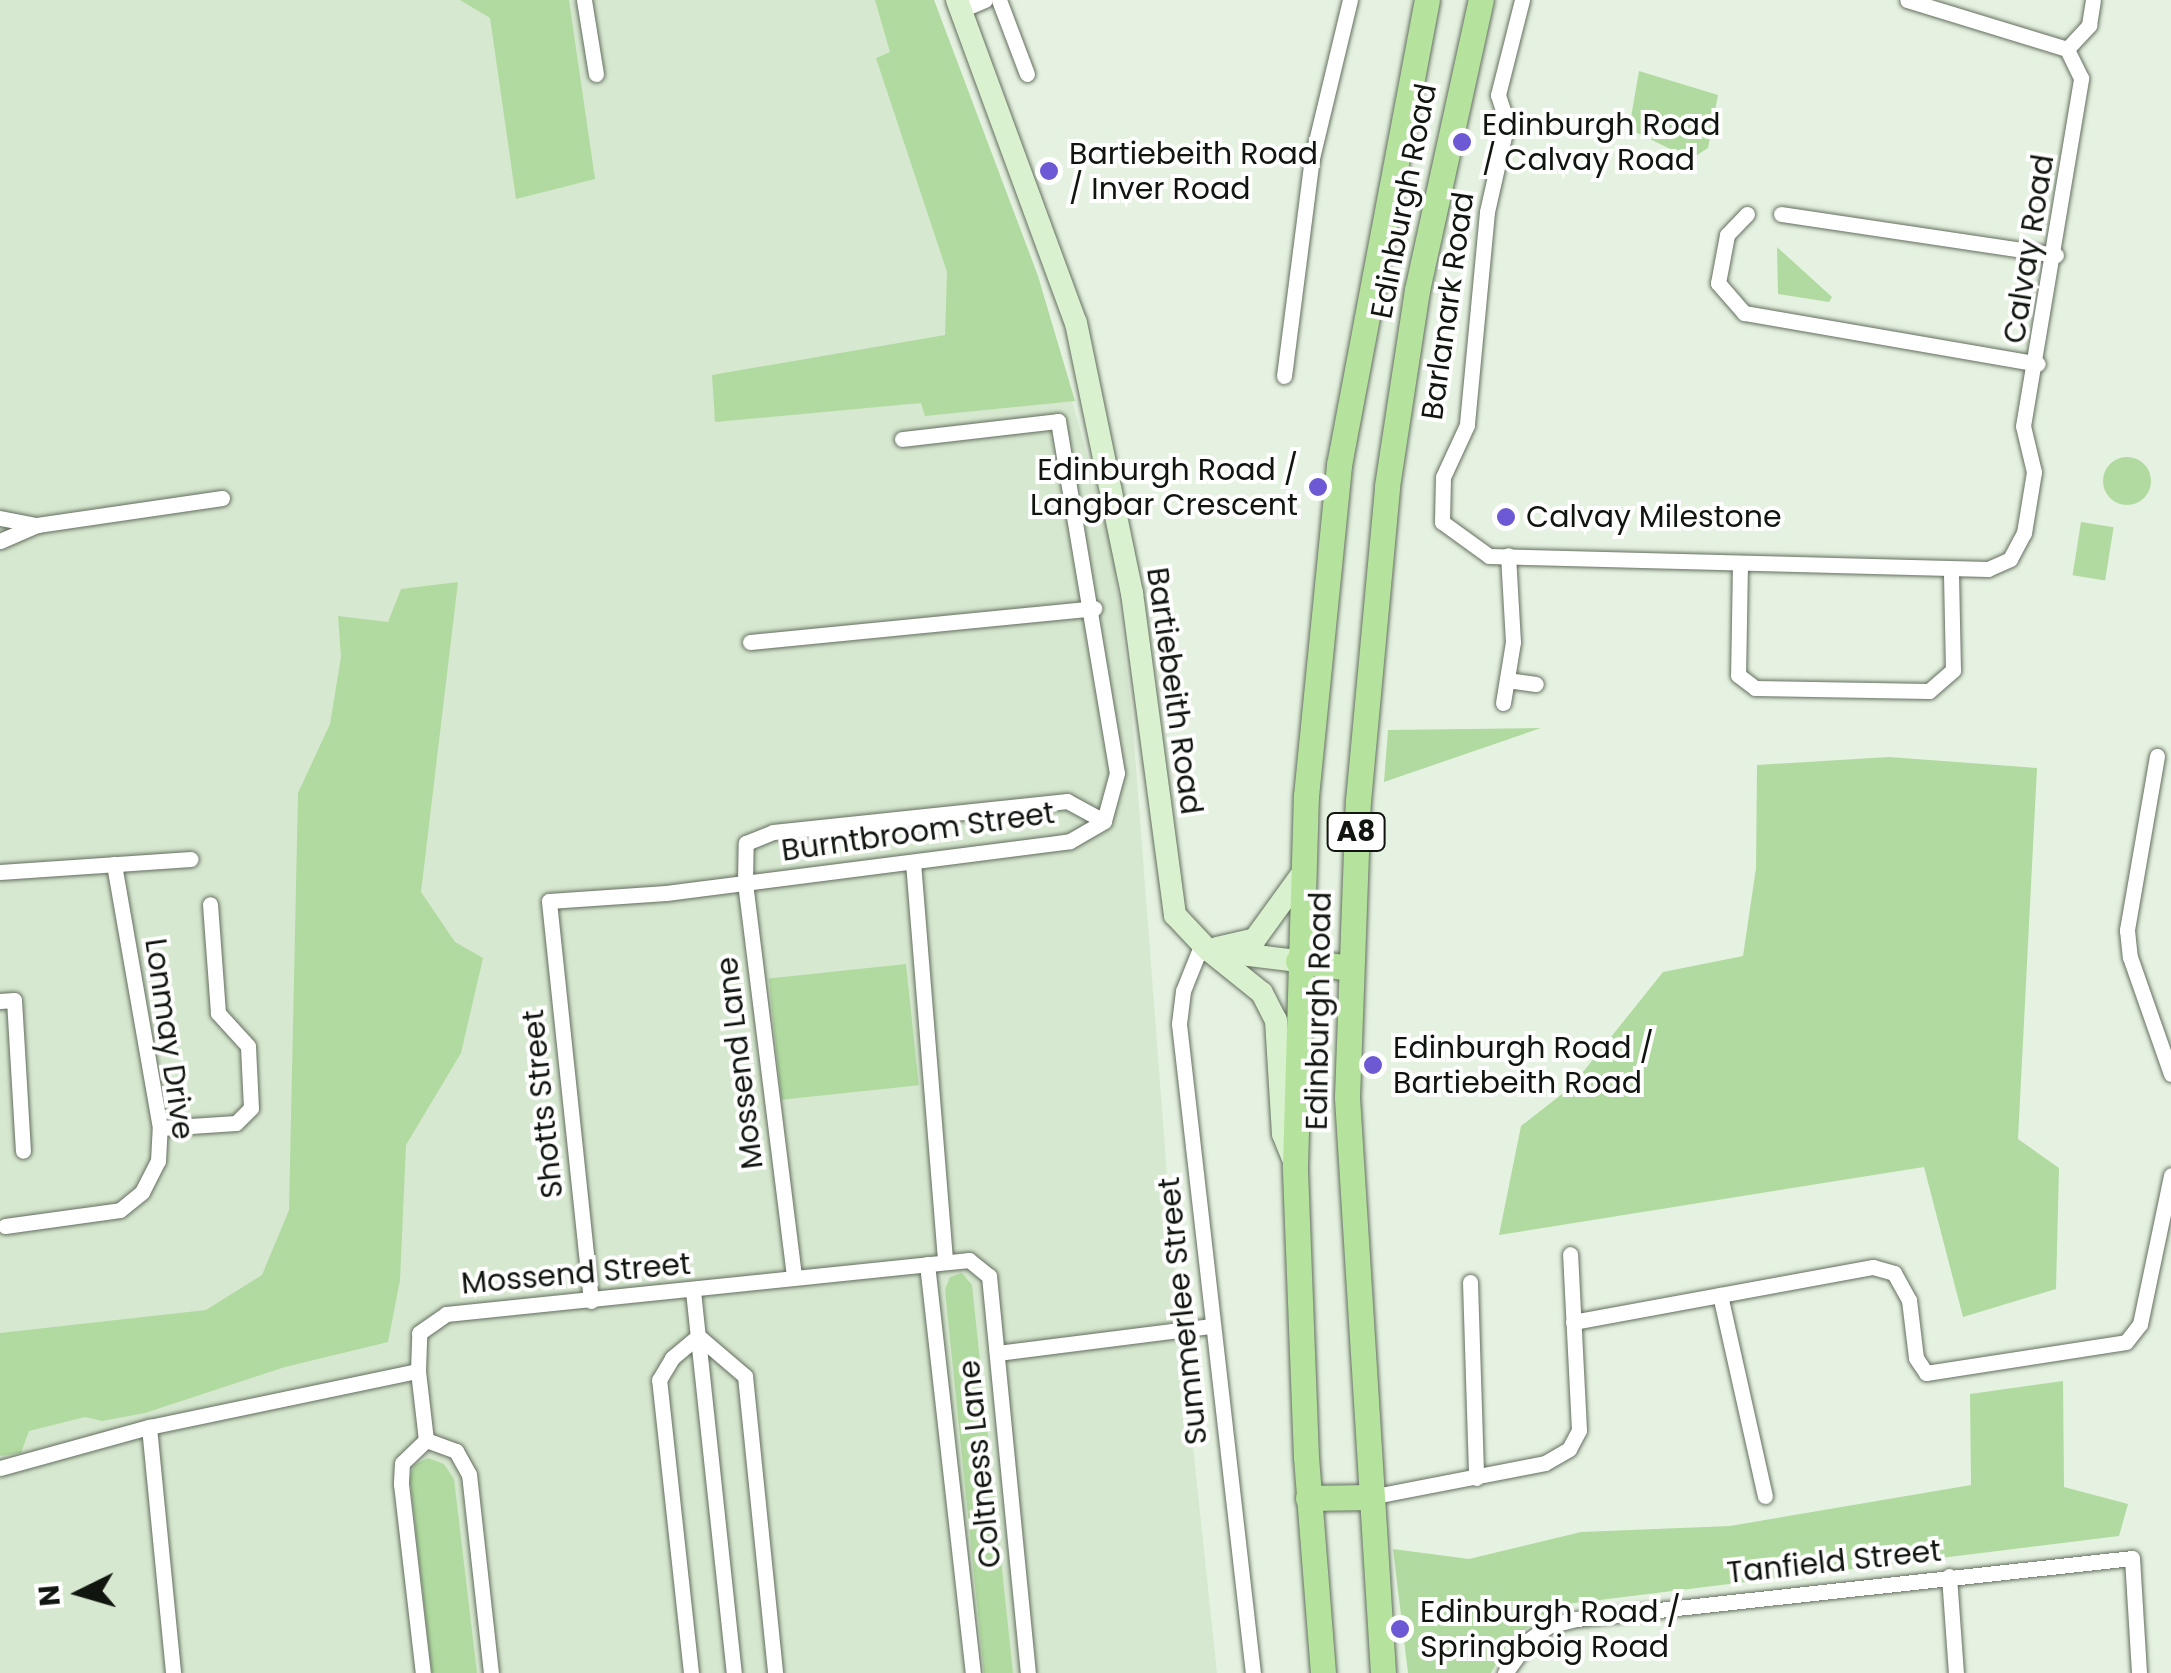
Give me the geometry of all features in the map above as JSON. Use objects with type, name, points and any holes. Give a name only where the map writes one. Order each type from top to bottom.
[{"type":"main road","name":"Edinburgh Road","points":[[1322,1673],[1308,1498],[1296,1165],[1302,874],[1338,465],[1427,0]]},
{"type":"main road","name":"Edinburgh Road","points":[[1383,1673],[1347,1097],[1350,968],[1387,486],[1417,290],[1481,0]]},
{"type":"main road","points":[[1298,961],[1350,968]]},
{"type":"main road","points":[[1308,1498],[1370,1497]]},
{"type":"street","points":[[584,0],[596,74]]},
{"type":"street","points":[[959,5],[985,0]]},
{"type":"street","points":[[998,0],[1027,74]]},
{"type":"street","points":[[1284,376],[1312,158],[1350,0]]},
{"type":"street","name":"Barlanark Road","points":[[1522,0],[1498,95],[1506,123],[1486,212],[1467,424],[1451,450],[1442,492],[1442,522],[1489,556],[1951,573]]},
{"type":"street","points":[[1907,0],[2067,49],[2088,25],[2093,0]]},
{"type":"street","name":"Bartiebeith Road","points":[[959,5],[1076,323],[1132,593],[1172,907],[1205,948],[1262,993],[1276,1020],[1282,1134],[1296,1165]]},
{"type":"street","name":"Calvay Road","points":[[1951,573],[2010,559],[2024,534],[2034,472],[2023,426],[2038,364],[2081,78],[2067,49]]},
{"type":"street","points":[[1746,214],[1727,235],[1718,284],[1744,313],[2038,364]]},
{"type":"street","points":[[1781,214],[2056,255]]},
{"type":"street","points":[[902,439],[1058,421],[1094,608],[1117,773],[1104,822]]},
{"type":"street","points":[[0,541],[36,525],[222,498]]},
{"type":"street","points":[[0,518],[36,525]]},
{"type":"street","points":[[1503,704],[1513,642],[1508,555]]},
{"type":"street","points":[[1740,564],[1738,675],[1754,688],[1930,691],[1953,670],[1951,573]]},
{"type":"street","points":[[750,642],[1094,608]]},
{"type":"street","points":[[1507,680],[1536,684]]},
{"type":"street","points":[[2157,756],[2126,930],[2130,958],[2171,1074]]},
{"type":"street","name":"Burntbroom Street","points":[[746,843],[773,832],[1067,801],[1104,822]]},
{"type":"street","name":"Burntbroom Street","points":[[549,900],[745,882],[1070,840],[1104,822]]},
{"type":"street","name":"Mossend Lane","points":[[746,843],[745,882],[794,1276]]},
{"type":"street","points":[[0,872],[191,859]]},
{"type":"street","points":[[913,862],[946,1262]]},
{"type":"street","name":"Lonmay Drive","points":[[5,1226],[106,1214],[129,1205],[152,1178],[160,1128],[114,864]]},
{"type":"street","points":[[1205,948],[1255,938],[1302,874]]},
{"type":"street","name":"Shotts Street","points":[[549,900],[591,1301]]},
{"type":"street","points":[[160,1128],[236,1124],[251,1108],[248,1046],[218,1013],[210,904]]},
{"type":"street","points":[[1205,948],[1298,961]]},
{"type":"street","name":"Summerlee Street","points":[[1205,948],[1179,1024],[1252,1673]]},
{"type":"street","points":[[0,1001],[14,1000],[23,1151]]},
{"type":"street","points":[[1574,1322],[1873,1267],[1894,1273],[1909,1300],[1916,1358],[1926,1374],[2126,1342],[2140,1324],[2171,1175]]},
{"type":"street","points":[[1370,1497],[1545,1464],[1569,1449],[1579,1430],[1570,1254]]},
{"type":"street","name":"Mossend Street","points":[[418,1371],[420,1334],[446,1314],[968,1260]]},
{"type":"street","name":"Coltness Lane","points":[[968,1260],[990,1276],[1028,1673]]},
{"type":"street","name":"Coltness Lane","points":[[927,1264],[973,1673]]},
{"type":"street","points":[[1470,1282],[1476,1478]]},
{"type":"street","points":[[692,1291],[734,1673]]},
{"type":"street","points":[[1720,1295],[1765,1496]]},
{"type":"street","points":[[997,1353],[1212,1326]]},
{"type":"street","points":[[691,1673],[659,1380],[672,1358],[698,1336]]},
{"type":"street","points":[[698,1336],[745,1376],[775,1673]]},
{"type":"street","points":[[0,1468],[149,1428],[418,1371],[426,1440]]},
{"type":"street","points":[[149,1428],[173,1673]]},
{"type":"street","points":[[423,1673],[402,1464],[426,1440]]},
{"type":"street","points":[[426,1440],[456,1451],[470,1474],[491,1673]]},
{"type":"street","name":"Tanfield Street","points":[[1505,1673],[1529,1640],[1548,1626],[1578,1619],[2132,1558],[2139,1673]]},
{"type":"street","points":[[1950,1576],[1956,1673]]},
{"type":"shaded area","points":[[0,0],[934,0],[1038,276],[1112,546],[1132,714],[1174,1266],[1217,1673],[0,1673]]},
{"type":"green space","points":[[460,0],[569,0],[595,179],[516,199],[490,18]]},
{"type":"green space","points":[[875,0],[934,0],[1038,276],[1075,401],[925,416],[921,403],[715,422],[712,375],[945,335],[947,272],[876,58],[890,52]]},
{"type":"green space","points":[[1639,71],[1718,95],[1708,148],[1691,159],[1629,129]]},
{"type":"green space","points":[[1777,247],[1832,297],[1829,302],[1778,294]]},
{"type":"green space","points":[[2127,457],[2144,464],[2151,481],[2144,498],[2127,505],[2110,498],[2103,481],[2110,464]]},
{"type":"green space","points":[[2081,522],[2114,527],[2105,580],[2073,575]]},
{"type":"green space","points":[[458,582],[421,892],[455,942],[483,958],[461,1053],[406,1145],[400,1280],[388,1342],[285,1367],[145,1413],[102,1421],[85,1417],[29,1431],[21,1453],[0,1456],[0,1333],[206,1310],[262,1275],[289,1210],[298,793],[330,724],[341,657],[338,616],[388,622],[401,589]]},
{"type":"green space","points":[[1541,728],[1384,782],[1388,730]]},
{"type":"green space","points":[[1889,757],[2037,768],[2018,1139],[2059,1168],[2056,1289],[1963,1317],[1924,1167],[1499,1235],[1521,1126],[1571,1087],[1663,972],[1743,956],[1756,868],[1757,765]]},
{"type":"green space","points":[[906,964],[919,1085],[782,1100],[769,978]]},
{"type":"green space","points":[[962,1273],[972,1285],[1013,1673],[984,1673],[945,1290],[950,1277]]},
{"type":"green space","points":[[2063,1381],[2064,1487],[2128,1504],[2119,1536],[1559,1605],[1510,1640],[1491,1673],[1408,1673],[1393,1549],[1469,1559],[1581,1532],[1730,1526],[1971,1485],[1970,1394]]},
{"type":"green space","points":[[428,1458],[444,1464],[454,1479],[477,1673],[432,1673],[410,1479],[414,1465]]},
{"type":"place","name":"Edinburgh Road / Calvay Road","points":[[1462,142]]},
{"type":"place","name":"Bartiebeith Road / Inver Road","points":[[1049,171]]},
{"type":"place","name":"Edinburgh Road / Langbar Crescent","points":[[1318,487]]},
{"type":"place","name":"Calvay Milestone","points":[[1506,517]]},
{"type":"place","name":"Edinburgh Road / Bartiebeith Road","points":[[1373,1065]]},
{"type":"place","name":"Edinburgh Road / Springboig Road","points":[[1400,1629]]}]
